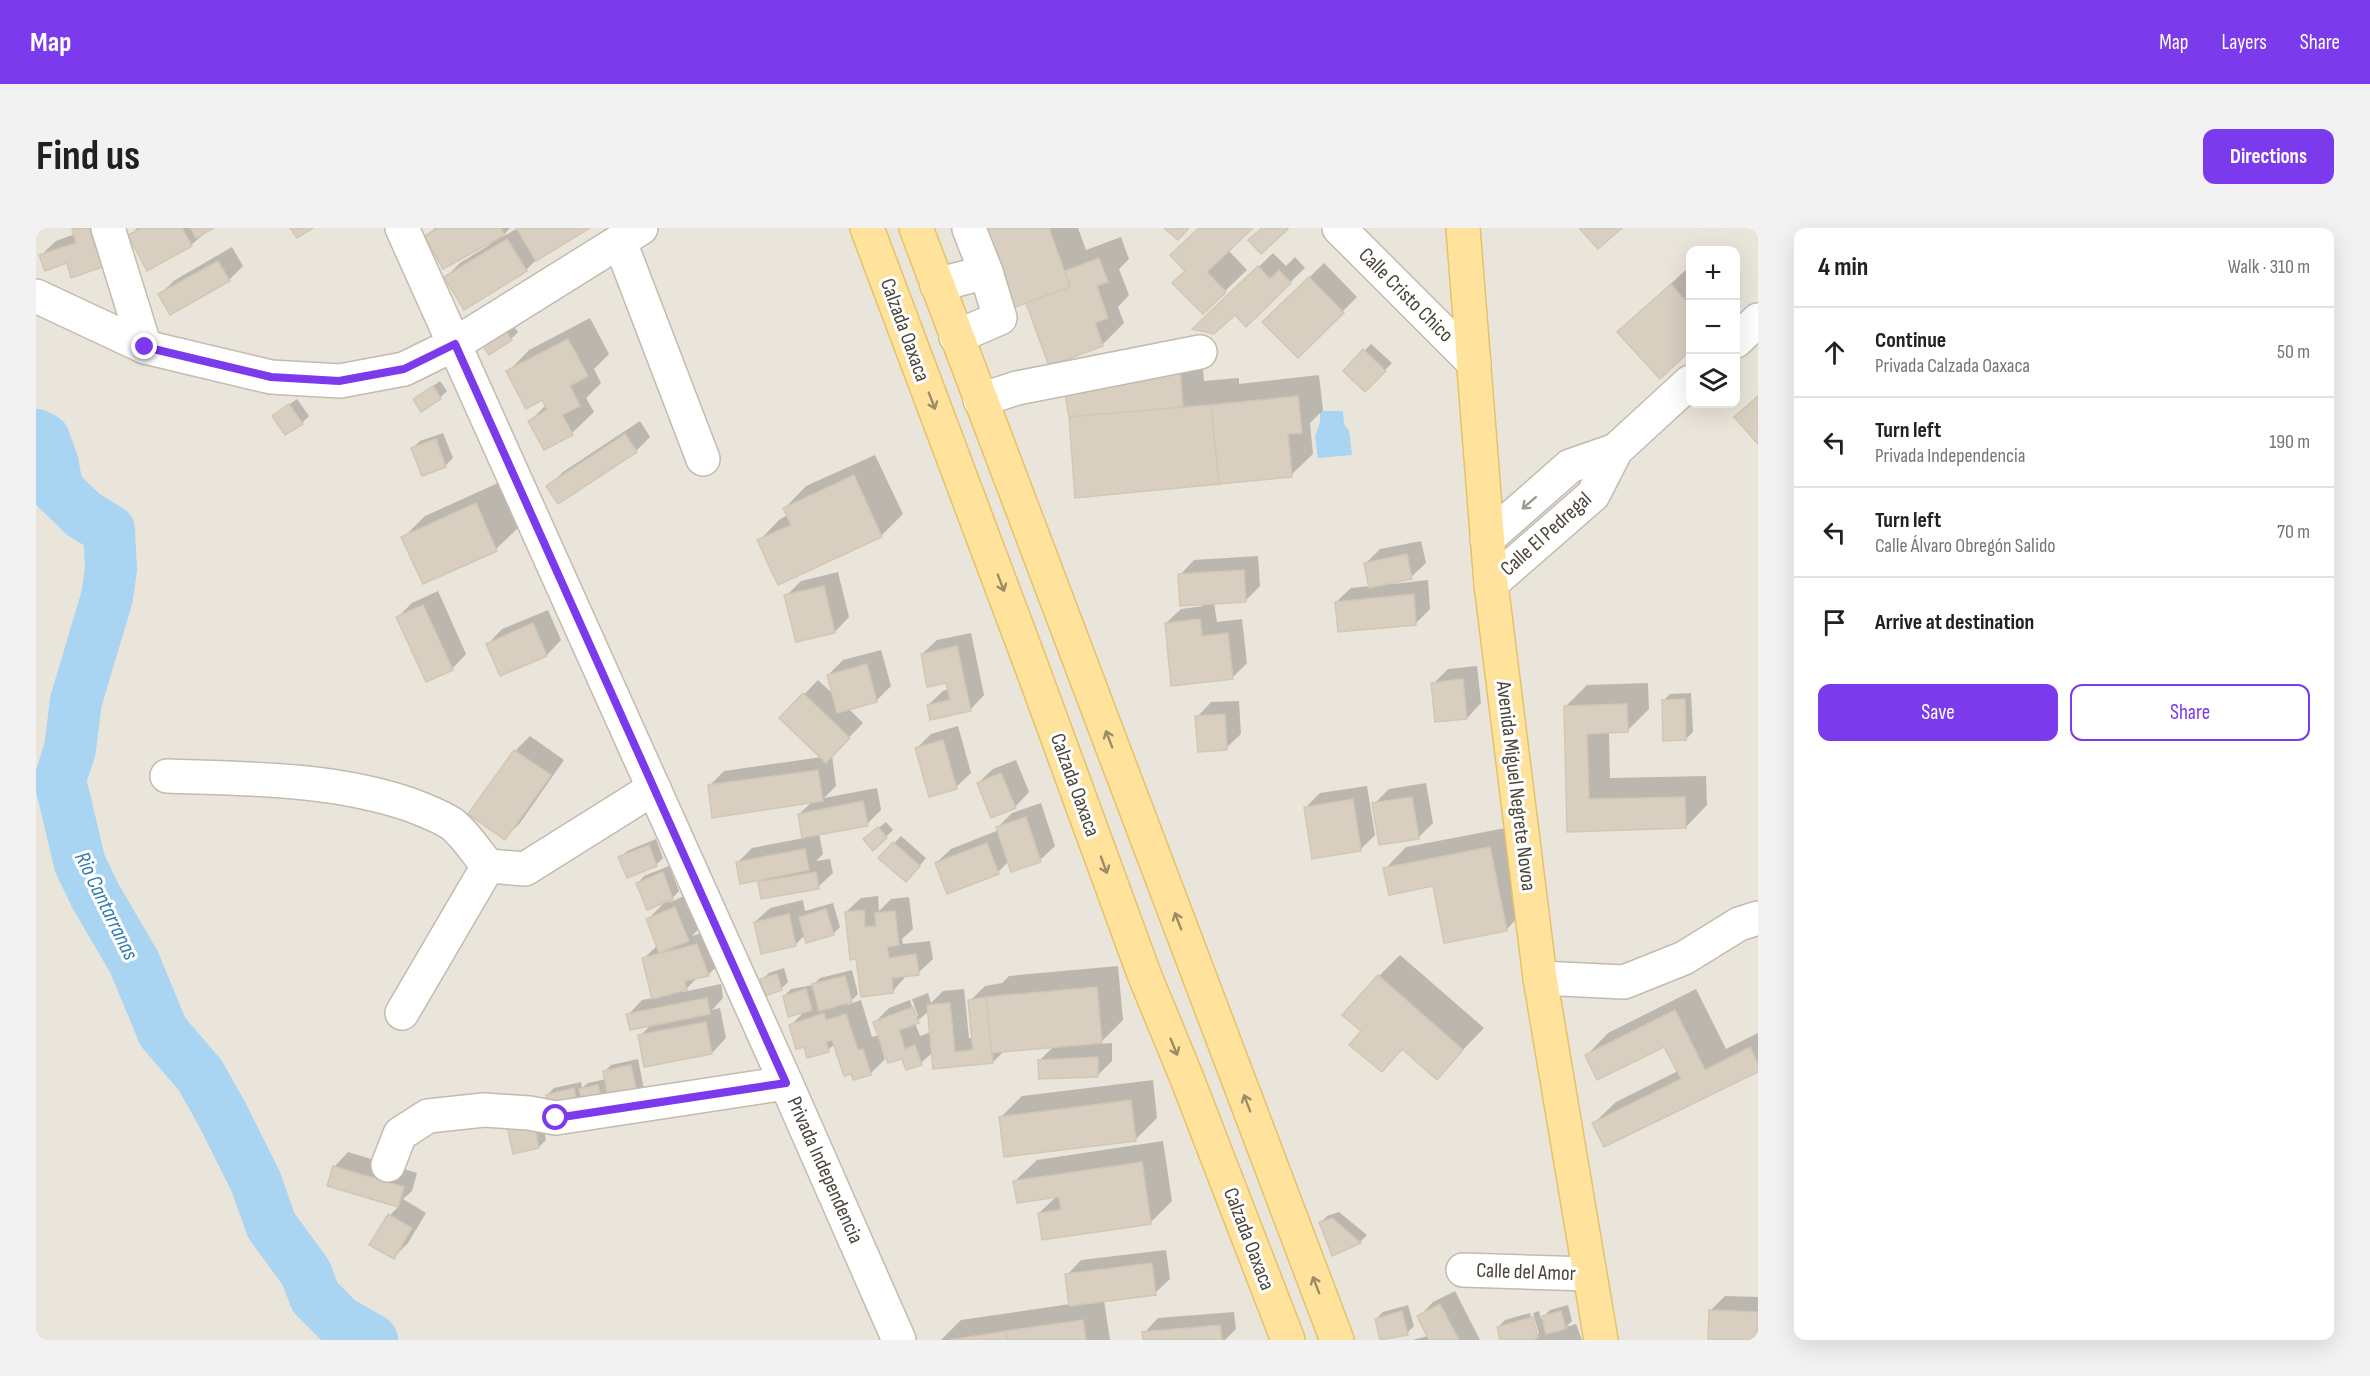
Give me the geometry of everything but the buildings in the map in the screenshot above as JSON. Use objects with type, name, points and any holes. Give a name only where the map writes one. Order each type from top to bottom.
[{"type":"main road","name":"Calzada Oaxaca","points":[[867,228],[1144,974],[1288,1340]]},
{"type":"main road","points":[[916,228],[1337,1340]]},
{"type":"main road","name":"Avenida Miguel Negrete Novoa","points":[[1463,228],[1491,584],[1540,978],[1601,1340]]},
{"type":"main road","points":[[954,459],[996,444]]},
{"type":"street","points":[[108,228],[145,347]]},
{"type":"street","name":"Privada Independencia","points":[[402,228],[899,1340]]},
{"type":"street","name":"Calle Cristo Chico","points":[[1339,228],[1474,363]]},
{"type":"street","points":[[957,337],[1000,318],[986,272],[969,229]]},
{"type":"street","points":[[36,296],[145,347],[271,377],[339,381],[404,369],[455,344],[629,233],[703,459]]},
{"type":"street","points":[[937,285],[986,272]]},
{"type":"street","points":[[1740,337],[1758,320]]},
{"type":"street","points":[[980,400],[1017,388],[1200,352]]},
{"type":"street","name":"Calle El Pedregal","points":[[1491,584],[1593,495],[1616,450],[1686,386]]},
{"type":"street","name":"Calle El Pedregal","points":[[1487,539],[1570,466],[1616,450]]},
{"type":"street","points":[[166,776],[309,784],[389,797],[453,825],[488,866],[525,869],[654,788]]},
{"type":"street","points":[[402,1013],[488,866]]},
{"type":"street","points":[[1540,978],[1624,982],[1684,958],[1739,924],[1758,918]]},
{"type":"street","points":[[388,1165],[400,1134],[428,1116],[484,1110],[529,1113],[556,1118],[786,1083]]},
{"type":"street","name":"Calle del Amor","points":[[1463,1270],[1589,1275]]},
{"type":"shaded area","points":[[36,228],[1758,228],[1758,1340],[36,1340]]},
{"type":"water","points":[[1320,411],[1343,411],[1344,424],[1349,431],[1352,455],[1318,458],[1315,437],[1320,422]]},
{"type":"waterway","name":"Rio Cantarranas","points":[[36,435],[44,439],[53,464],[57,489],[84,515],[109,530],[111,569],[107,597],[76,701],[70,749],[60,780],[80,864],[96,897],[134,962],[163,1032],[200,1075],[256,1182],[271,1225],[306,1273],[315,1297],[339,1321],[372,1340]]},
{"type":"route","points":[[145,347],[271,377],[339,381],[404,369],[455,344],[786,1083],[556,1118]]}]
